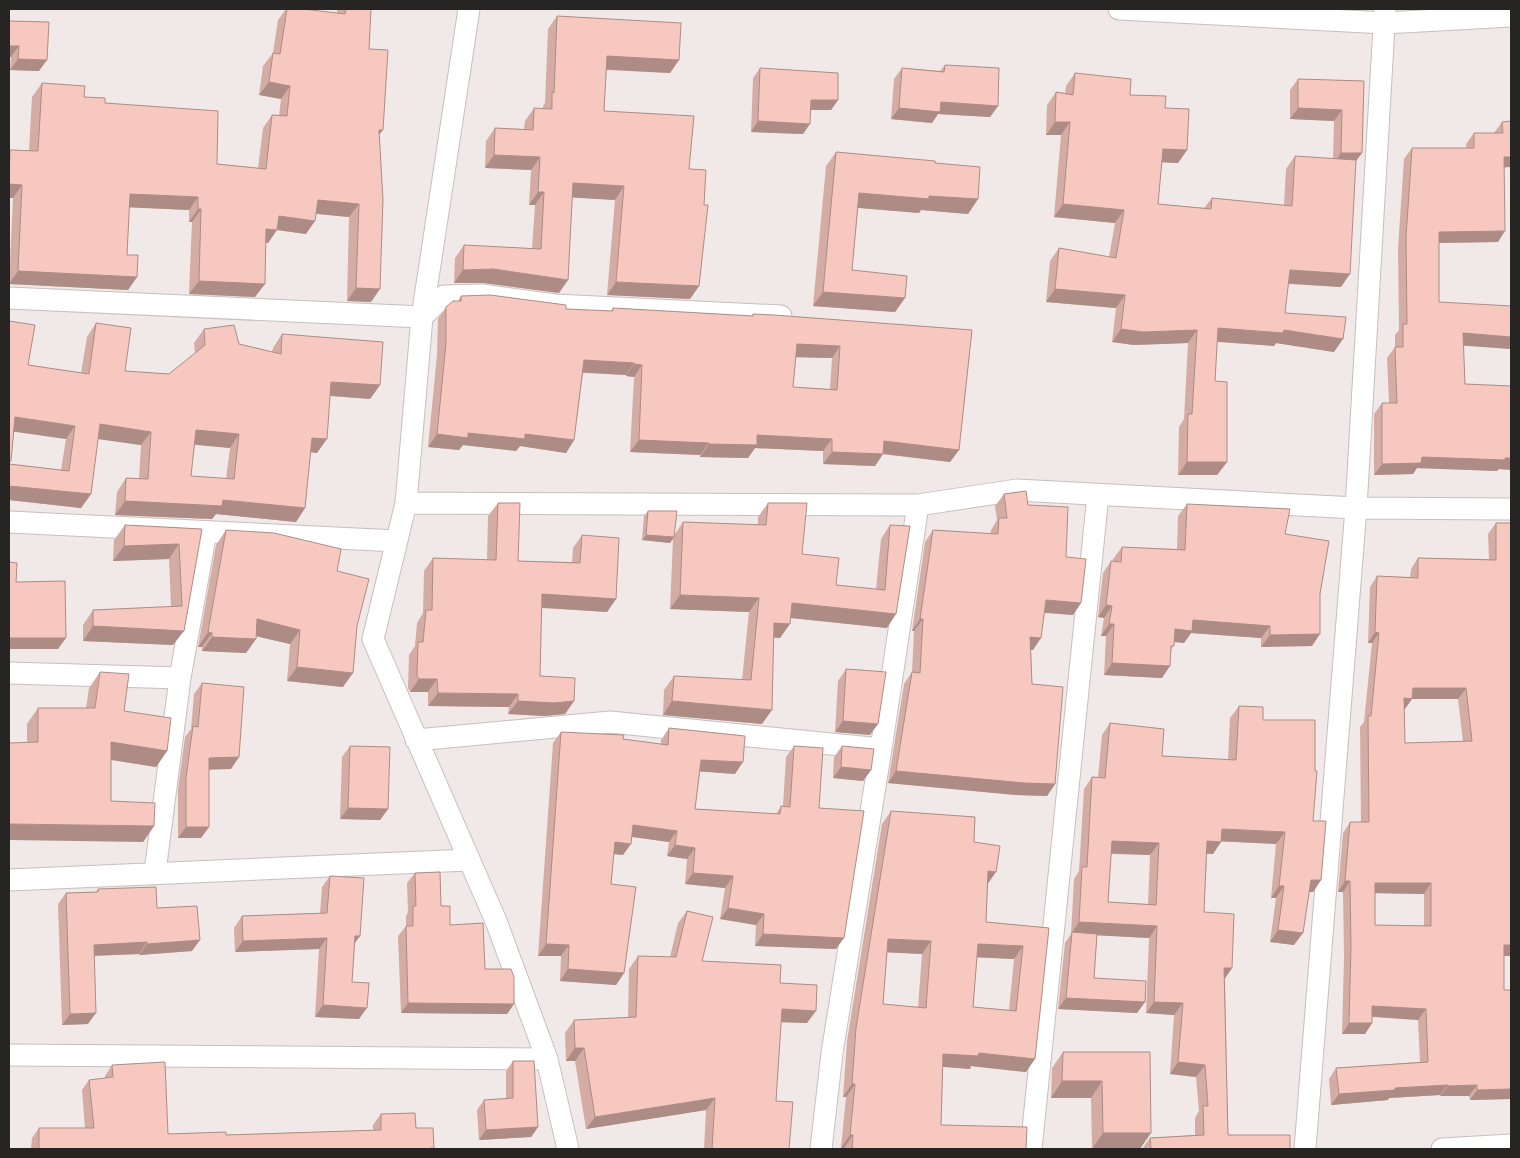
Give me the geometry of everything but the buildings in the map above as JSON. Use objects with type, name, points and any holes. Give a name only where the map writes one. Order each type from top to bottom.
[{"type":"street","points":[[469,9],[422,317],[406,503],[373,639],[496,921],[547,1059],[568,1149]]},
{"type":"street","points":[[1119,9],[1385,16],[1511,16]]},
{"type":"street","points":[[1305,1149],[1356,508],[1385,16]]},
{"type":"street","points":[[9,298],[422,317],[444,296],[482,295],[555,305],[796,318]]},
{"type":"street","points":[[406,503],[918,505],[1016,490],[1356,508],[1511,508]]},
{"type":"street","points":[[1031,1149],[1098,495]]},
{"type":"street","points":[[821,1149],[832,1053],[918,505]]},
{"type":"street","points":[[9,522],[397,541]]},
{"type":"street","points":[[155,872],[180,678],[206,532]]},
{"type":"street","points":[[9,673],[180,678]]},
{"type":"street","points":[[416,740],[610,722],[881,749]]},
{"type":"street","points":[[9,880],[155,872],[469,860]]},
{"type":"street","points":[[9,1055],[547,1059]]},
{"type":"street","points":[[1442,1149],[1511,1145]]}]
